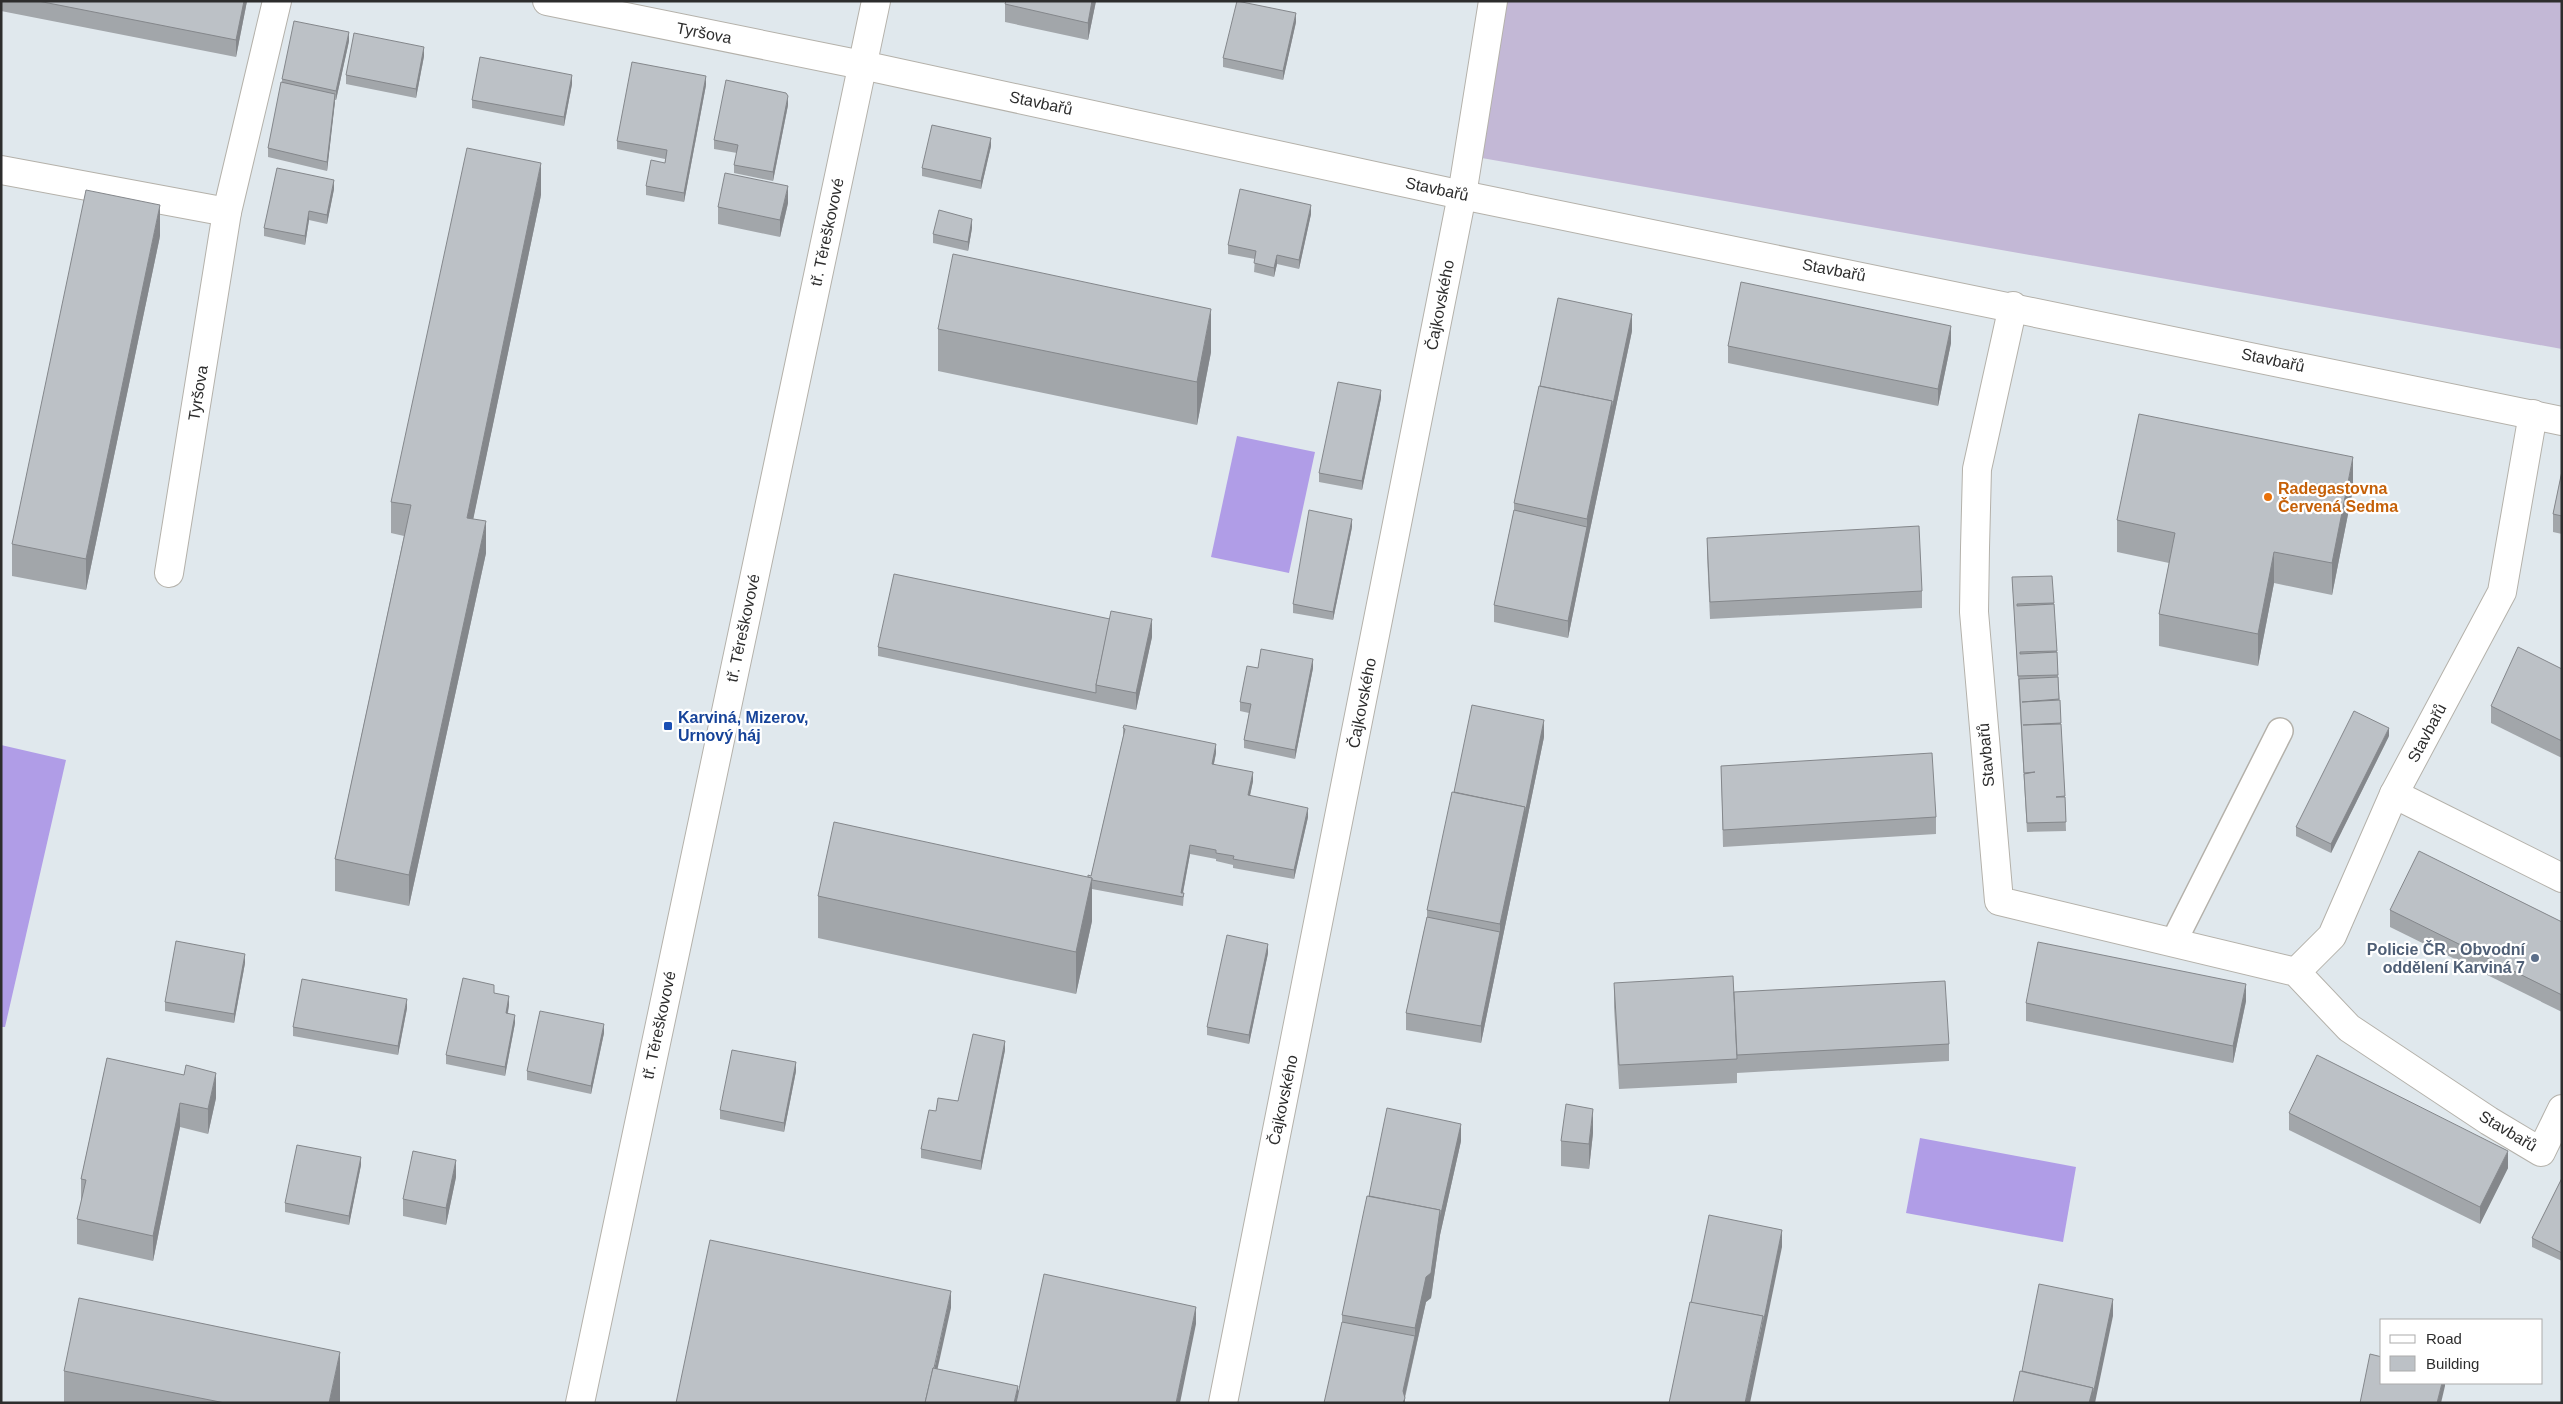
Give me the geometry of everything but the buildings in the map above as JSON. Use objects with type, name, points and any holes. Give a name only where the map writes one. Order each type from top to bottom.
[{"type":"street","name":"Tyršova","points":[[168,573],[227,212],[278,1]]},
{"type":"street","name":"Tyršova","points":[[547,1],[862,65]]},
{"type":"street","name":"tř. Těreškovové","points":[[580,1403],[876,1]]},
{"type":"street","name":"Čajkovského","points":[[1223,1403],[1462,195],[1493,1]]},
{"type":"street","name":"Stavbařů","points":[[862,65],[1462,195],[2013,306],[2562,421]]},
{"type":"street","points":[[1,170],[227,212]]},
{"type":"street","name":"Stavbařů","points":[[2013,306],[1978,469],[1975,548],[1974,612],[1999,901],[2296,972],[2349,1028],[2489,1121],[2541,1152],[2562,1109]]},
{"type":"street","name":"Stavbařů","points":[[2296,972],[2332,936],[2394,794],[2502,592],[2533,414]]},
{"type":"street","points":[[2394,794],[2562,878]]},
{"type":"lane","points":[[2173,943],[2280,731]]},
{"type":"shaded area","points":[[1505,1],[2562,1],[2562,349],[1476,157]]},
{"type":"shaded area","points":[[1237,436],[1315,452],[1289,573],[1211,557]]},
{"type":"shaded area","points":[[1,745],[66,760],[5,1027],[1,1027]]},
{"type":"shaded area","points":[[1920,1138],[2076,1167],[2063,1242],[1906,1213]]},
{"type":"place","name":"Radegastovna Červená Sedma","points":[[2268,497]]},
{"type":"place","name":"Karviná, Mizerov, Urnový háj","points":[[668,726]]},
{"type":"place","name":"Policie ČR - Obvodní oddělení Karviná 7","points":[[2535,958]]}]
